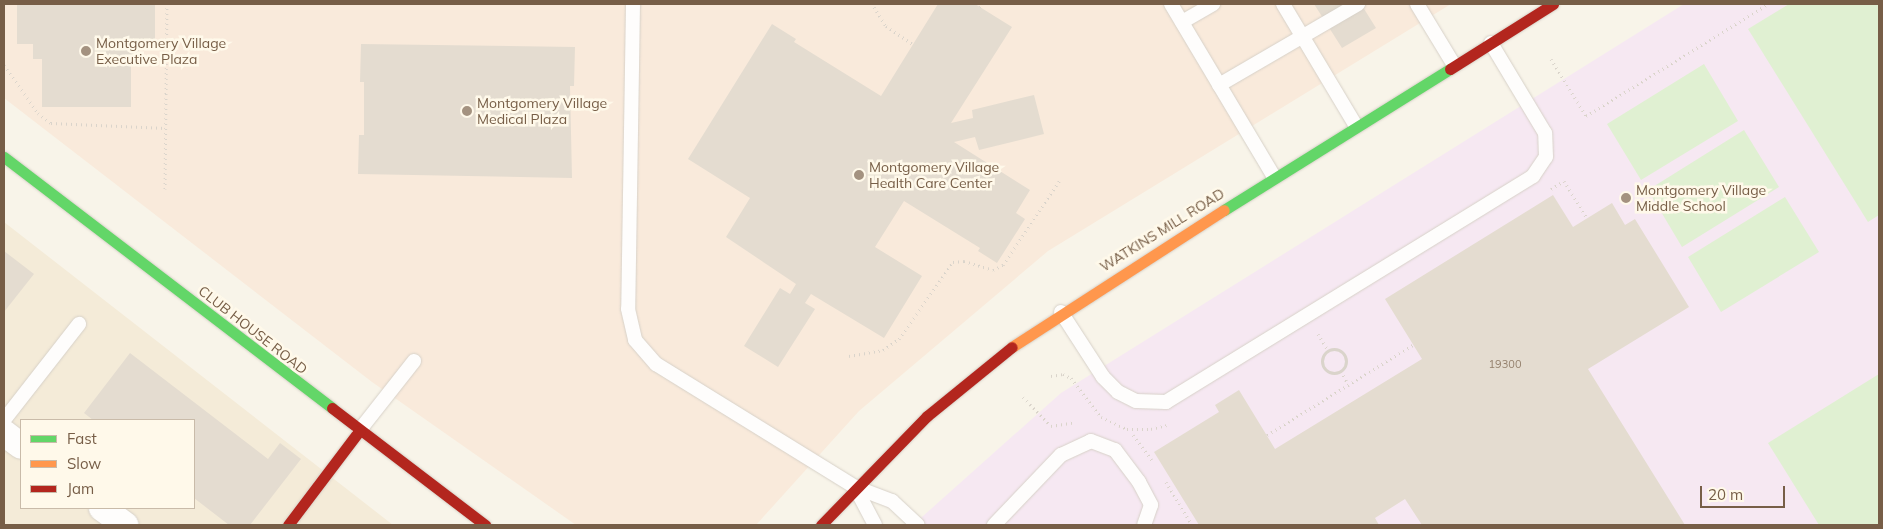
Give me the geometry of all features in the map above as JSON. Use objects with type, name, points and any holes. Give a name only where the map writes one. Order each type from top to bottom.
[{"type":"street","name":"WATKINS MILL ROAD","points":[[821,525],[855,487],[927,416],[990,362],[1061,312],[1553,4]]},
{"type":"street","name":"CLUB HOUSE ROAD","points":[[4,157],[359,431],[485,525]]},
{"type":"street","points":[[288,525],[359,431]]},
{"type":"street","points":[[4,433],[20,445]]},
{"type":"street","points":[[103,509],[125,525]]},
{"type":"lane","points":[[633,4],[628,309],[635,340],[656,364],[855,487],[892,501],[918,525]]},
{"type":"lane","points":[[1171,4],[1274,177]]},
{"type":"lane","points":[[1182,22],[1213,4]]},
{"type":"lane","points":[[1283,4],[1356,126]]},
{"type":"lane","points":[[1219,85],[1358,4]]},
{"type":"lane","points":[[1417,4],[1454,65]]},
{"type":"lane","points":[[1061,312],[1102,377],[1118,392],[1136,401],[1166,402],[1533,176],[1546,157],[1545,134],[1491,42]]},
{"type":"lane","points":[[4,420],[79,324]]},
{"type":"lane","points":[[359,431],[414,361]]},
{"type":"lane","points":[[994,525],[1060,455],[1091,440],[1116,450],[1139,482],[1151,505],[1144,525]]},
{"type":"lane","points":[[855,487],[874,525]]},
{"type":"path","points":[[165,189],[167,4]]},
{"type":"path","points":[[1550,59],[1586,116],[1768,4]]},
{"type":"path","points":[[874,7],[886,26],[913,44]]},
{"type":"path","points":[[4,65],[38,113],[51,123],[166,128]]},
{"type":"path","points":[[849,356],[883,350],[899,339],[953,262],[964,261],[993,270],[1003,265],[1060,180]]},
{"type":"path","points":[[1318,334],[1328,350]]},
{"type":"path","points":[[1266,435],[1413,345]]},
{"type":"path","points":[[1336,348],[1343,353],[1346,360],[1341,371],[1332,373],[1323,367],[1322,355],[1328,350],[1336,348]]},
{"type":"path","points":[[1341,371],[1348,384]]},
{"type":"shaded area","points":[[4,4],[1451,4],[1048,251],[859,411],[756,525],[576,525],[372,382],[4,98]]},
{"type":"shaded area","name":"Montgomery Village Middle School","points":[[1684,4],[1879,4],[1879,525],[913,525],[1061,393]]},
{"type":"shaded area","points":[[4,222],[393,525],[4,525]]},
{"type":"green space","points":[[1789,4],[1879,4],[1879,215],[1868,222],[1748,29]]},
{"type":"green space","points":[[1704,64],[1738,121],[1641,180],[1607,124]]},
{"type":"green space","points":[[1744,130],[1779,187],[1682,247],[1648,190]]},
{"type":"green space","points":[[1785,197],[1819,252],[1721,312],[1688,257]]},
{"type":"green space","points":[[1879,374],[1879,525],[1819,525],[1768,443]]},
{"type":"building","name":"Montgomery Village Executive Plaza","points":[[17,4],[155,4],[155,42],[139,42],[139,58],[131,58],[131,107],[42,107],[42,59],[33,59],[33,44],[17,44]]},
{"type":"building","name":"Montgomery Village Health Care Center","points":[[938,4],[975,4],[1012,27],[951,123],[973,118],[972,110],[1034,95],[1044,134],[979,150],[975,137],[954,142],[1030,190],[1016,213],[1025,219],[997,263],[978,251],[980,248],[904,201],[875,247],[922,276],[884,338],[811,294],[805,303],[815,309],[778,367],[744,346],[780,288],[790,294],[796,284],[726,237],[750,198],[688,159],[772,24],[796,39],[794,42],[881,96]]},
{"type":"building","points":[[1314,4],[1361,4],[1376,28],[1342,48]]},
{"type":"building","name":"Montgomery Village Medical Plaza","points":[[361,44],[575,47],[574,86],[570,86],[572,178],[358,174],[359,135],[364,135],[364,82],[360,82]]},
{"type":"building","name":"Montgomery Village Middle School","points":[[1553,195],[1573,227],[1612,203],[1625,225],[1635,219],[1689,307],[1588,369],[1685,525],[1422,525],[1405,499],[1375,518],[1379,525],[1199,525],[1154,452],[1219,412],[1215,405],[1239,390],[1275,449],[1422,359],[1385,299]]},
{"type":"building","points":[[4,251],[34,274],[4,312]]},
{"type":"building","points":[[130,353],[268,459],[280,443],[301,459],[250,525],[229,525],[195,499],[195,419],[92,419],[84,413]]},
{"type":"traffic: fast","points":[[1224,210],[1450,69]]},
{"type":"traffic: fast","points":[[4,157],[332,408]]},
{"type":"traffic: slow","points":[[1012,347],[1224,210]]},
{"type":"traffic: jam","points":[[1450,69],[1553,4]]},
{"type":"traffic: jam","points":[[821,525],[927,416],[1012,347]]},
{"type":"traffic: jam","points":[[332,408],[485,525]]},
{"type":"traffic: jam","points":[[288,525],[359,431]]},
{"type":"place","name":"Montgomery Village Executive Plaza","points":[[86,51]]},
{"type":"place","name":"Montgomery Village Medical Plaza","points":[[467,111]]},
{"type":"place","name":"Montgomery Village Health Care Center","points":[[859,175]]},
{"type":"place","name":"Montgomery Village Middle School","points":[[1626,198]]}]
